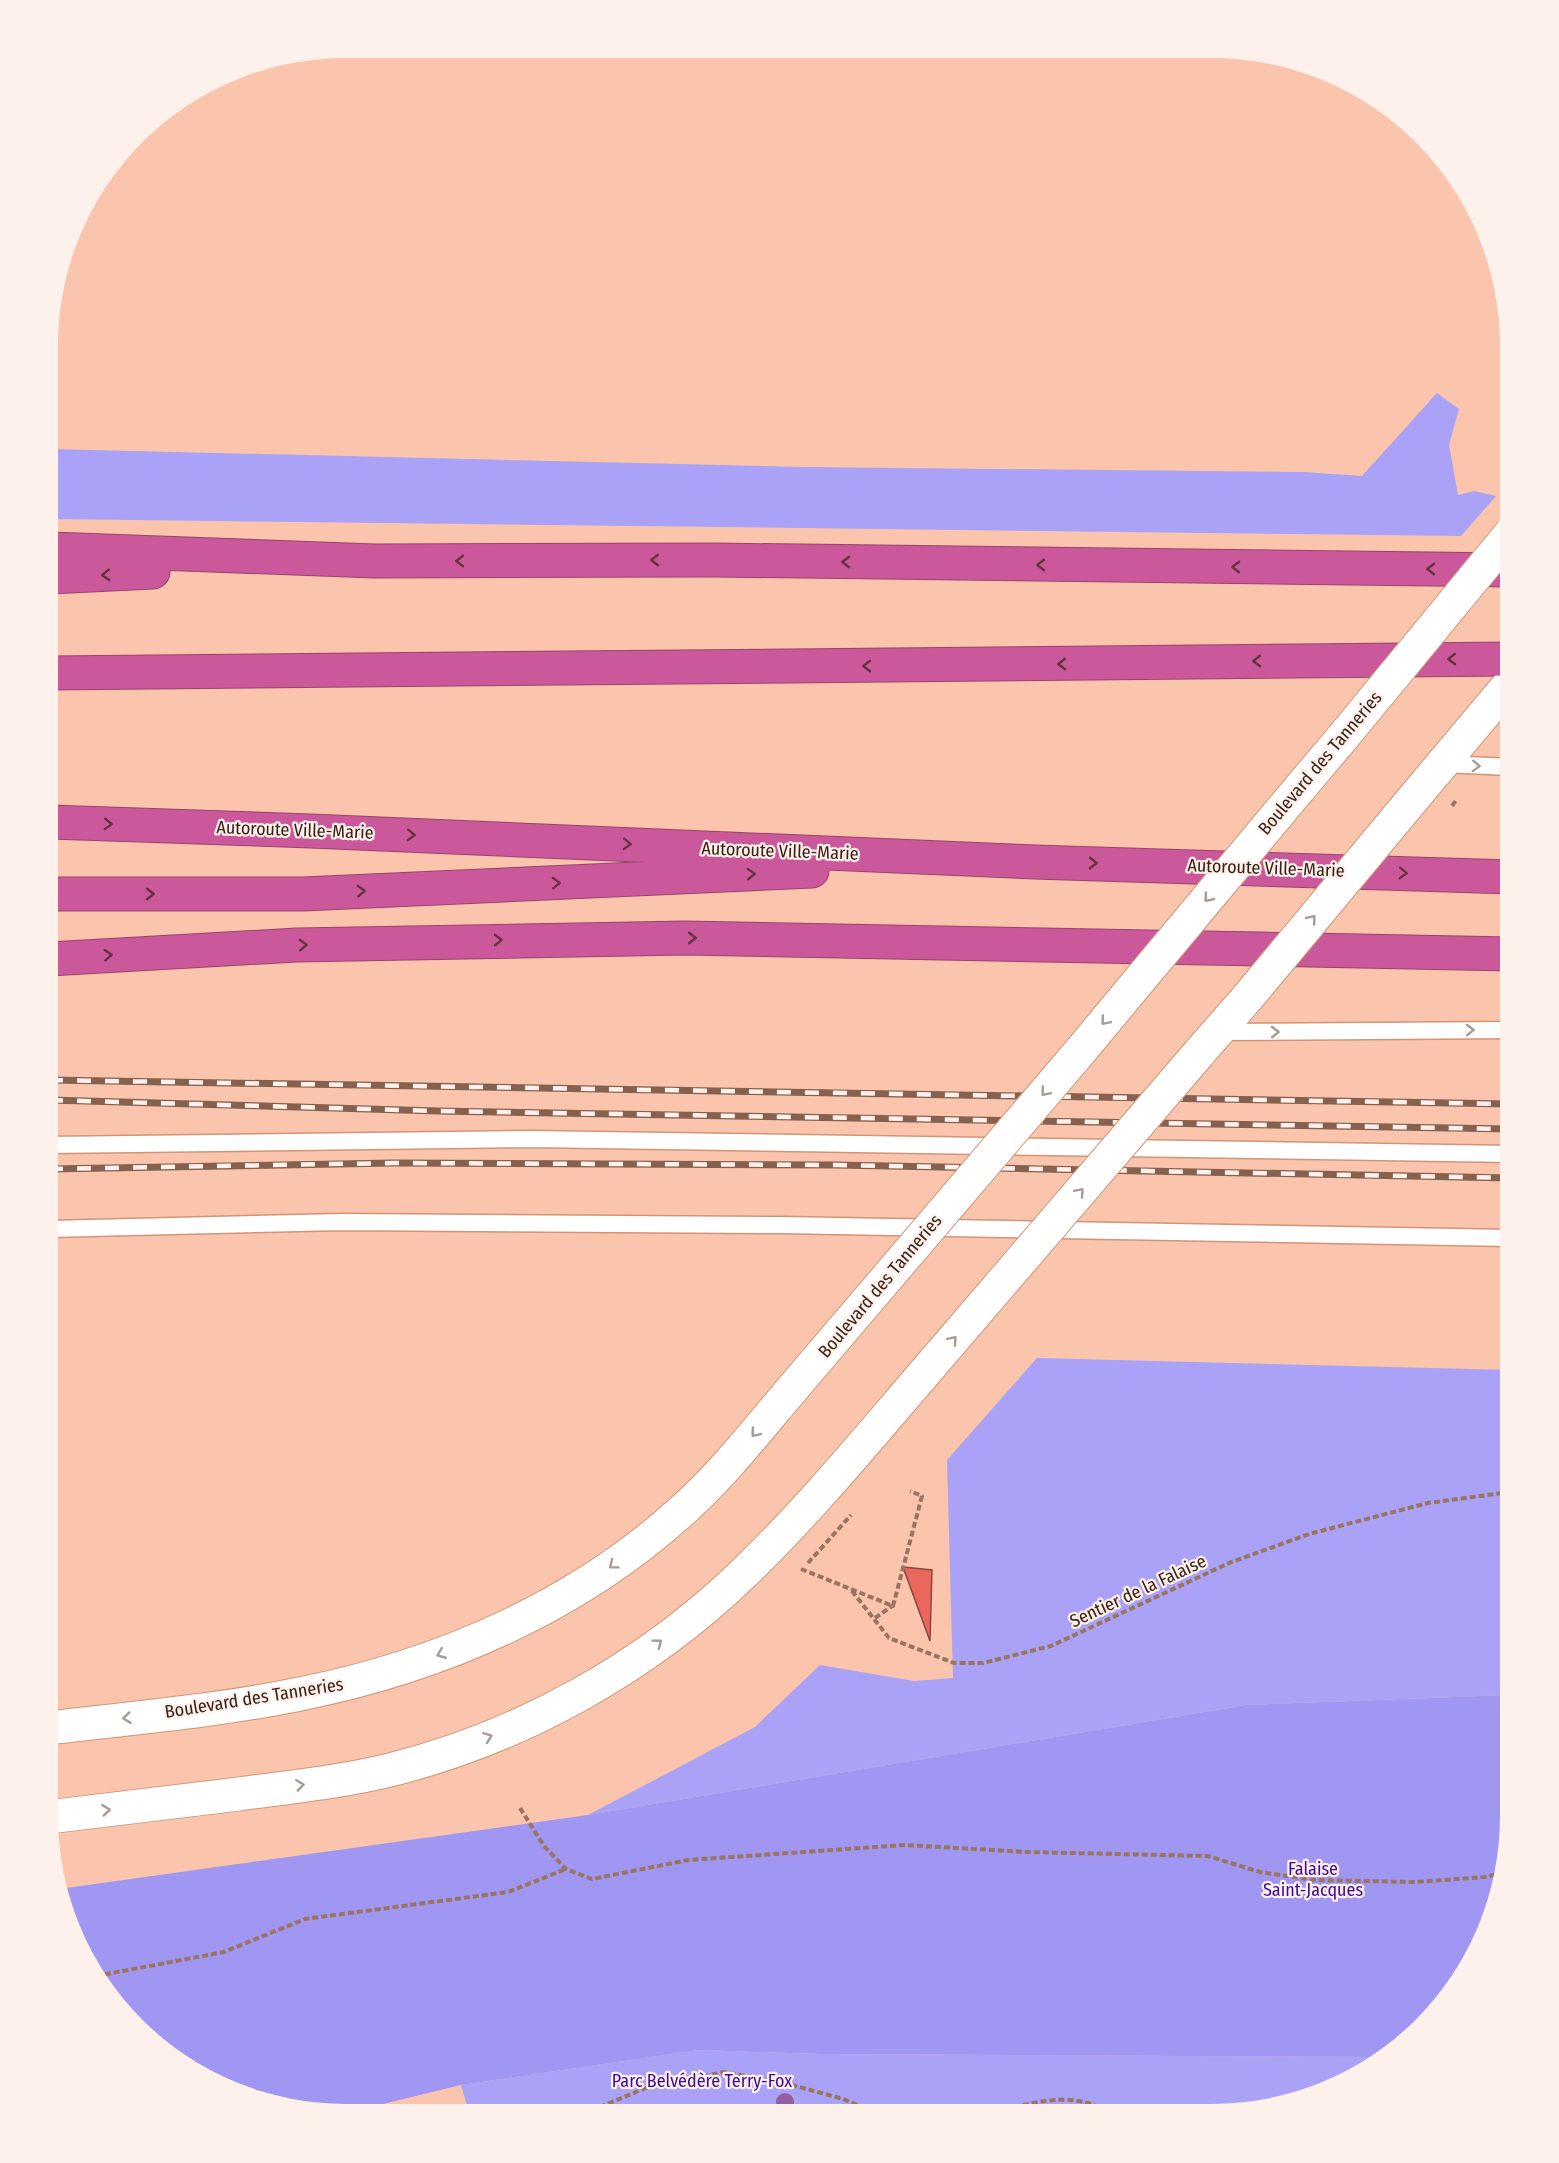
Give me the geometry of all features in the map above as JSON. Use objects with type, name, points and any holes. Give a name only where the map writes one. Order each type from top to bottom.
[{"type":"highway","points":[[59,549],[374,561],[713,560],[1500,570]]},
{"type":"highway","points":[[59,577],[374,561]]},
{"type":"highway","points":[[59,673],[1500,659]]},
{"type":"highway","name":"Autoroute Ville-Marie","points":[[59,822],[1034,862],[1500,877]]},
{"type":"highway","points":[[59,894],[303,894],[1034,862]]},
{"type":"highway","points":[[59,959],[308,945],[685,938],[1500,954]]},
{"type":"main road","name":"Boulevard des Tanneries","points":[[59,1727],[222,1706],[342,1685],[423,1662],[514,1624],[602,1574],[684,1510],[748,1442],[1083,1048],[1500,547]]},
{"type":"main road","points":[[59,1816],[266,1790],[388,1770],[438,1756],[537,1718],[636,1660],[720,1595],[811,1503],[915,1384],[1248,997],[1500,695]]},
{"type":"lane","points":[[1442,764],[1500,767]]},
{"type":"lane","points":[[1208,1042],[1500,1030]]},
{"type":"lane","points":[[59,1145],[531,1139],[1500,1154]]},
{"type":"lane","points":[[59,1229],[343,1222],[733,1225],[1500,1238]]},
{"type":"path","points":[[875,1618],[893,1606],[922,1496],[910,1491]]},
{"type":"path","name":"Sentier de la Falaise","points":[[801,1569],[852,1592],[889,1638],[954,1663],[983,1663],[1051,1646],[1229,1563],[1276,1544],[1388,1512],[1460,1498],[1500,1493]]},
{"type":"path","points":[[852,1592],[893,1606]]},
{"type":"path","points":[[520,1808],[544,1846],[566,1869],[592,1879],[688,1860],[904,1845],[1027,1852],[1208,1856],[1260,1872],[1314,1880],[1415,1882],[1494,1875]]},
{"type":"path","points":[[106,1974],[224,1952],[305,1919],[508,1892],[566,1869]]},
{"type":"path","points":[[607,2104],[646,2088],[724,2072],[785,2083],[855,2104]]},
{"type":"path","points":[[1034,2104],[1066,2097],[1090,2104]]},
{"type":"green space","points":[[1437,393],[1459,409],[1449,445],[1458,495],[1474,491],[1496,496],[1461,536],[59,519],[59,449],[804,467],[1304,472],[1362,476]]},
{"type":"green space","points":[[1037,1358],[1500,1370],[1500,1695],[1246,1705],[588,1815],[755,1727],[820,1665],[914,1681],[953,1678],[947,1460]]},
{"type":"green space","name":"Falaise Saint-Jacques","points":[[1500,1695],[1500,1835],[1491,1891],[1479,1926],[1462,1960],[1441,1992],[1402,2033],[1371,2057],[821,2054],[699,2050],[461,2085],[383,2104],[309,2102],[272,2095],[219,2075],[187,2056],[157,2033],[118,1992],[97,1960],[80,1926],[67,1888],[588,1815],[1246,1705]]},
{"type":"green space","name":"Parc Belvédère Terry-Fox","points":[[699,2050],[821,2054],[1371,2057],[1340,2075],[1305,2089],[1268,2099],[1231,2104],[466,2104],[461,2085]]},
{"type":"building","points":[[903,1567],[932,1570],[930,1641]]},
{"type":"railway","points":[[59,1080],[1500,1104]]},
{"type":"railway","points":[[59,1100],[438,1111],[1500,1129]]},
{"type":"railway","points":[[59,1169],[393,1163],[836,1165],[1500,1178]]}]
